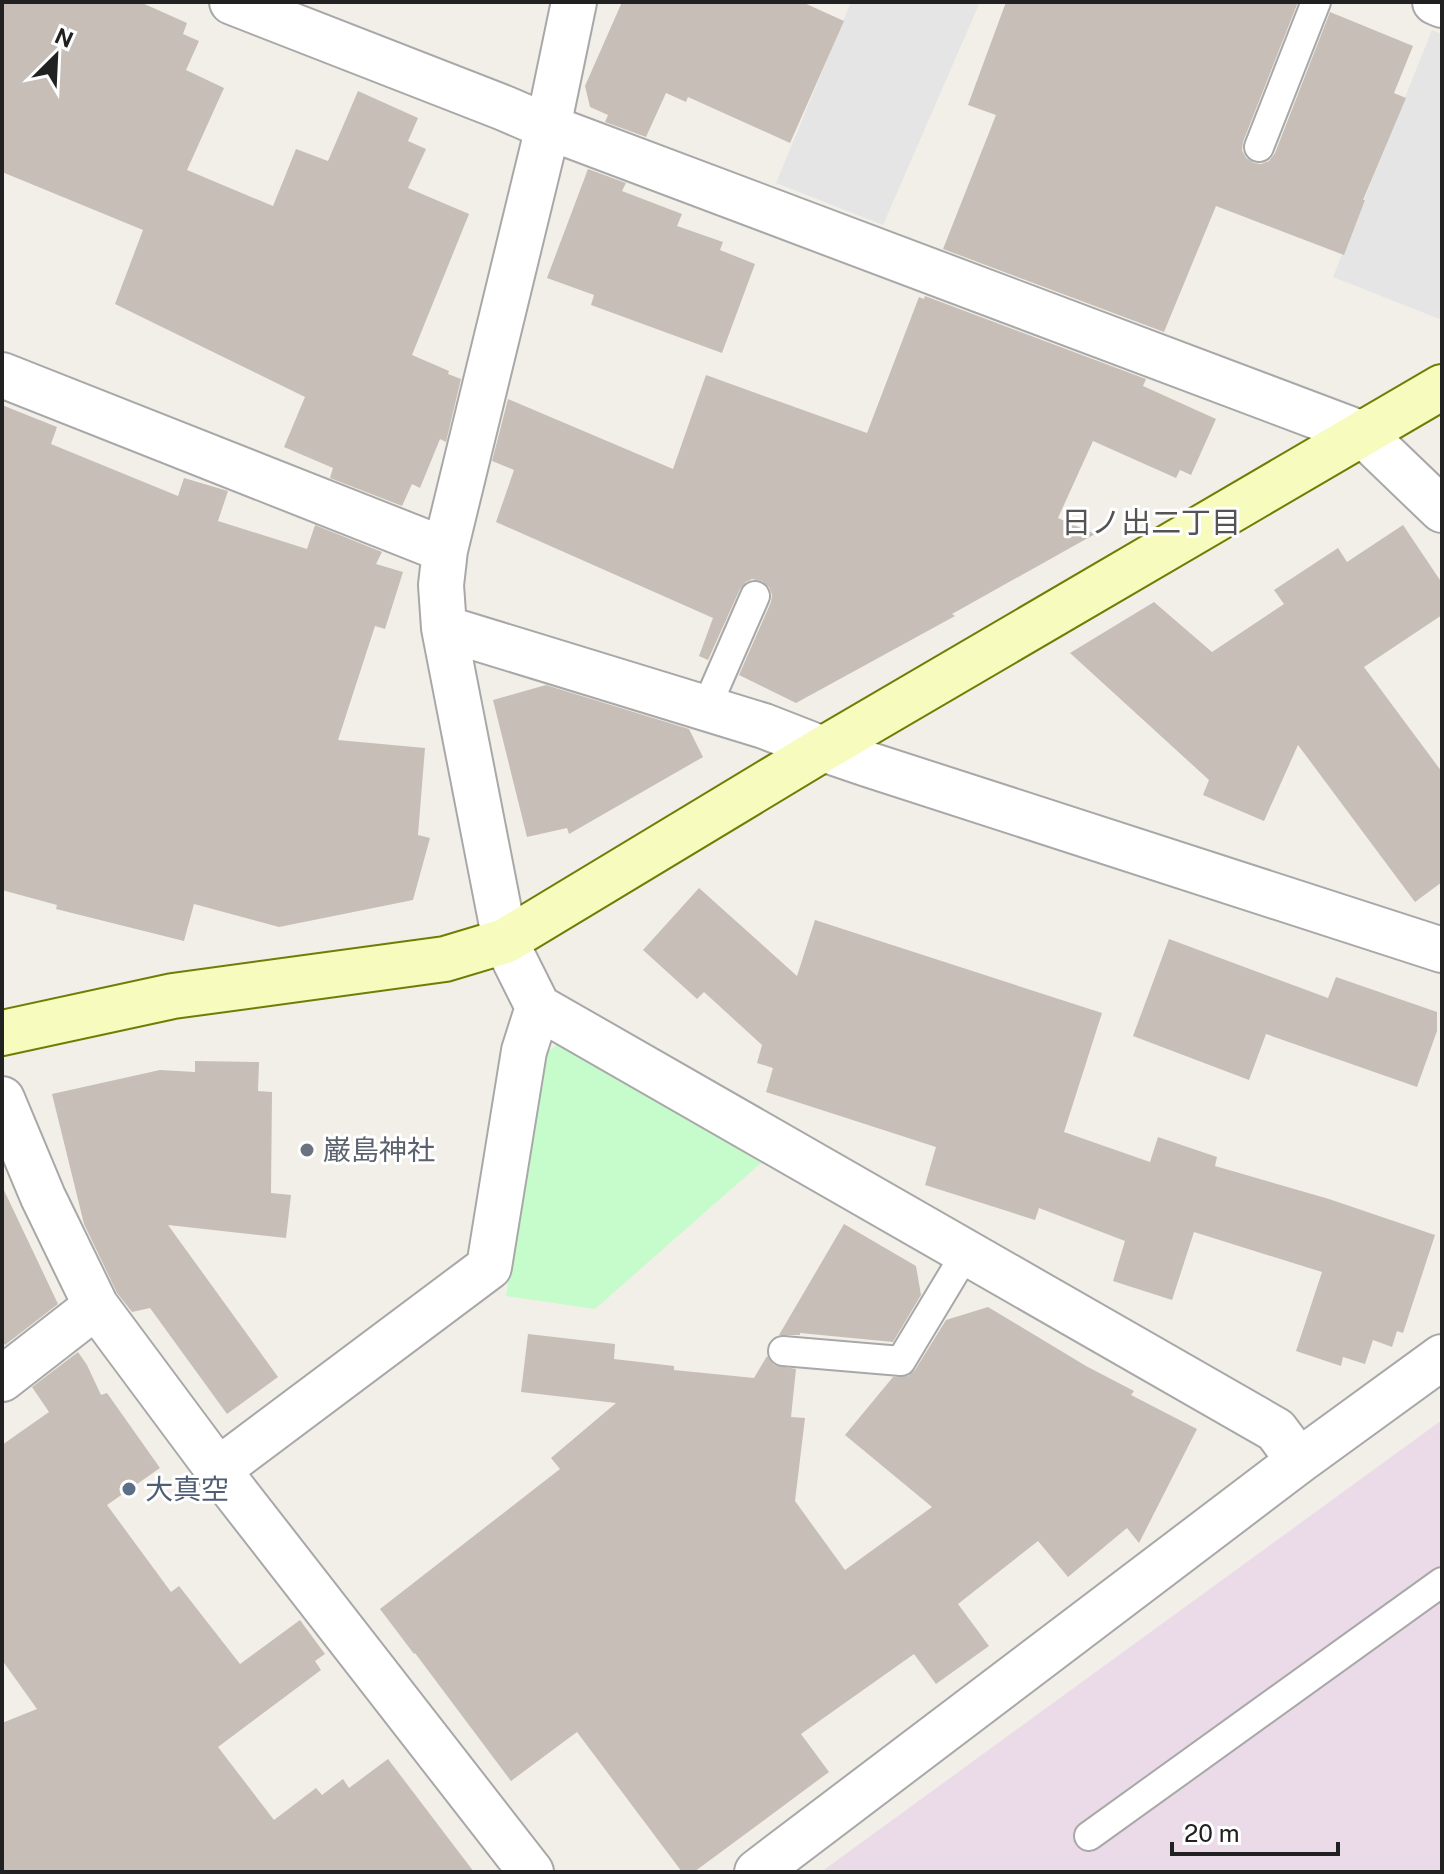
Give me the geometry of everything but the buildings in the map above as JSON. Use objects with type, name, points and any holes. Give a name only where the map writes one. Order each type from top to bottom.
[{"type":"street","points":[[232,2],[548,127],[1363,434],[1442,510]]},
{"type":"street","points":[[574,2],[548,127],[445,550],[441,585],[444,628],[505,941],[538,1007],[1276,1430],[1299,1461]]},
{"type":"street","points":[[1435,2],[1442,5]]},
{"type":"street","points":[[2,375],[445,550]]},
{"type":"street","points":[[2,1033],[173,996],[445,959],[505,941],[823,749],[1442,387]]},
{"type":"street","points":[[444,628],[764,726],[823,749],[1442,950]]},
{"type":"street","points":[[218,1470],[489,1267],[524,1051],[538,1007]]},
{"type":"street","points":[[2,1099],[43,1197],[96,1306],[218,1470],[531,1872]]},
{"type":"street","points":[[2,1379],[96,1306]]},
{"type":"street","points":[[757,1872],[1299,1461],[1442,1357]]},
{"type":"lane","points":[[1259,147],[1316,2]]},
{"type":"lane","points":[[706,708],[755,596]]},
{"type":"lane","points":[[783,1351],[901,1361],[966,1253]]},
{"type":"lane","points":[[1089,1836],[1442,1582]]},
{"type":"shaded area","points":[[851,2],[980,2],[883,225],[776,183]]},
{"type":"shaded area","points":[[1432,30],[1442,35],[1442,320],[1333,277]]},
{"type":"shaded area","points":[[1442,1420],[1442,1872],[821,1872]]},
{"type":"green space","points":[[560,1042],[761,1163],[595,1309],[506,1296],[543,1056]]},
{"type":"place","name":"巌島神社","points":[[307,1150]]},
{"type":"place","name":"大真空","points":[[129,1489]]},
{"type":"district","name":"日ノ出二丁目","points":[[1151,523]]}]
